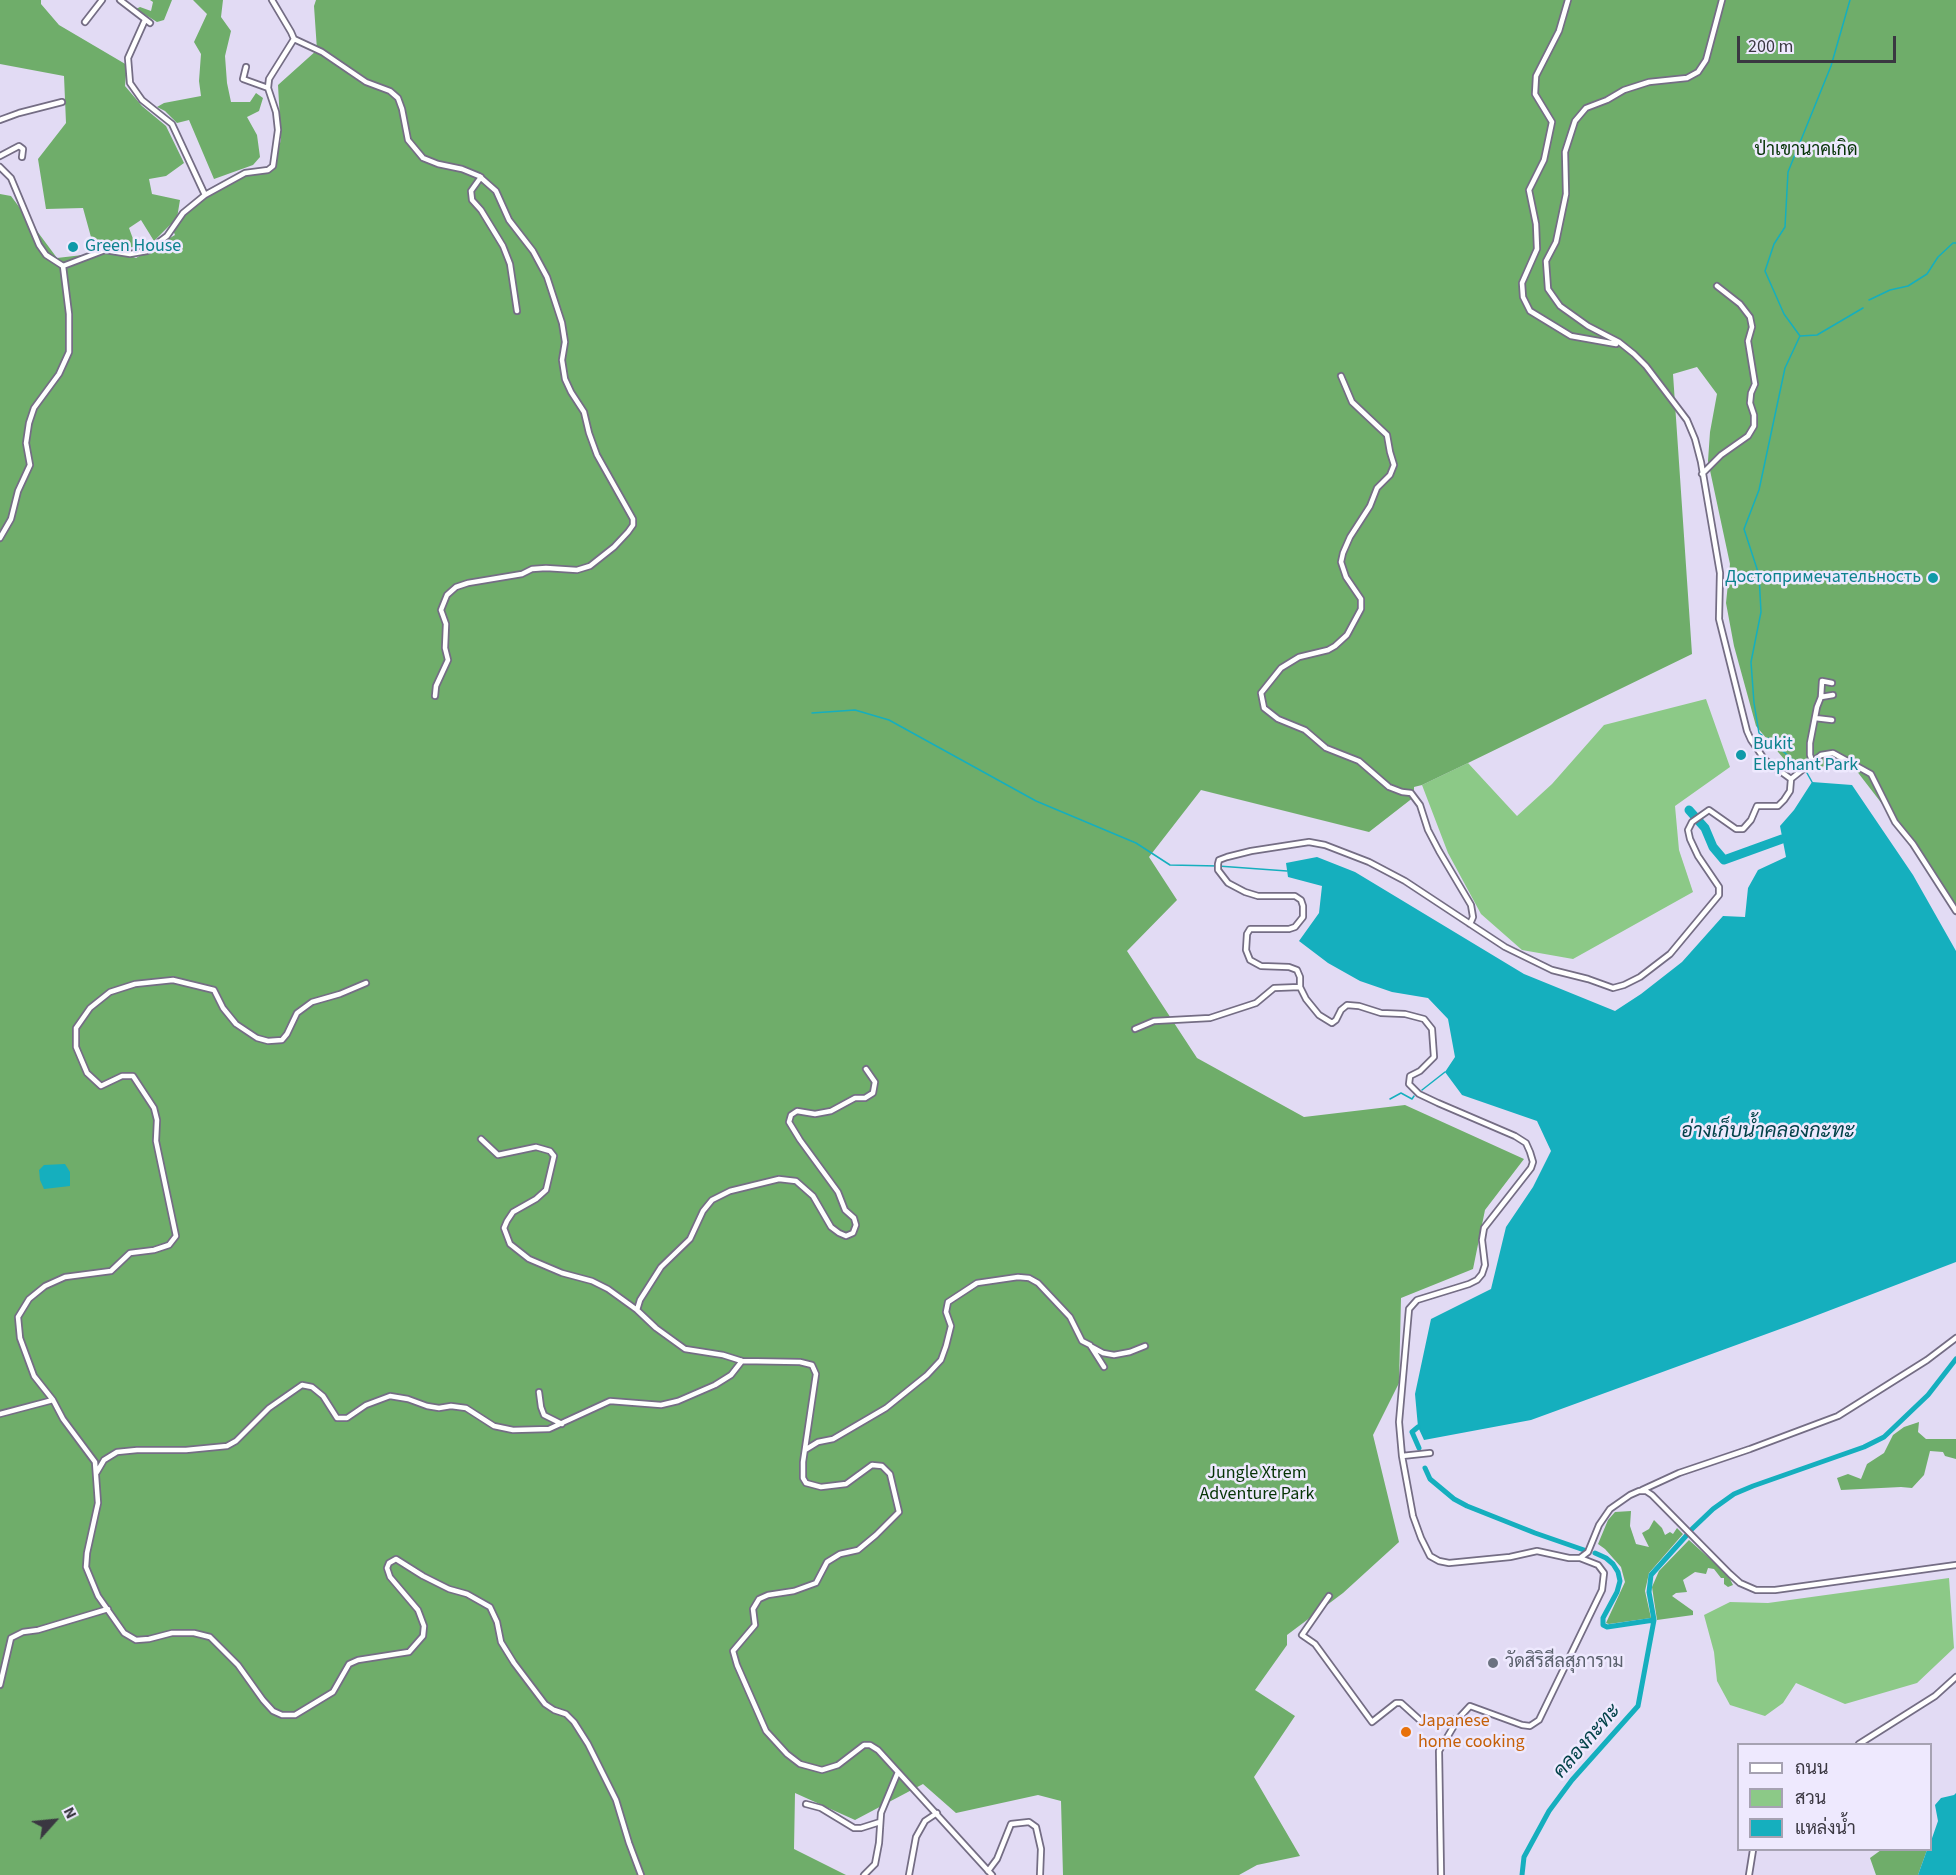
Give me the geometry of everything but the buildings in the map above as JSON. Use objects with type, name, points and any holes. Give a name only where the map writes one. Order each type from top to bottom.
[{"type":"street","points":[[85,22],[102,0]]},
{"type":"street","points":[[120,0],[147,22],[128,58],[130,83],[142,100],[172,124],[205,195]]},
{"type":"street","points":[[272,0],[294,39],[322,52],[366,82],[390,91],[398,98],[408,140],[423,158],[438,164],[462,168],[481,177],[496,191],[509,220],[533,251],[547,277],[562,323],[564,342],[562,360],[565,379],[584,412],[597,455],[633,519],[633,525],[614,547],[590,566],[577,570],[546,568],[532,570],[522,574],[468,583],[456,587],[447,595],[441,610],[446,624],[445,648],[448,660],[436,686],[435,696]]},
{"type":"street","points":[[1568,0],[1559,31],[1536,76],[1535,94],[1552,122],[1544,160],[1529,190],[1536,224],[1537,249],[1522,283],[1523,297],[1530,311],[1571,336],[1617,344]]},
{"type":"street","points":[[1722,0],[1706,60],[1698,72],[1687,78],[1649,82],[1624,90],[1586,108],[1575,121],[1565,152],[1566,194],[1556,242],[1546,261],[1548,289],[1554,300],[1572,315],[1619,342],[1634,354],[1646,366],[1687,420],[1695,439],[1720,573],[1719,619],[1747,730],[1765,760],[1791,779]]},
{"type":"street","points":[[63,266],[105,250],[130,254],[147,251],[167,236],[183,213],[205,195],[245,173],[268,170],[273,166],[278,130],[276,112],[268,88],[269,79],[294,39]]},
{"type":"street","points":[[246,67],[243,79],[268,88]]},
{"type":"street","points":[[0,120],[62,102]]},
{"type":"street","points":[[0,156],[19,146],[22,149],[22,157]]},
{"type":"street","points":[[0,167],[10,178],[39,244],[46,255],[63,266],[69,314],[69,352],[59,374],[34,408],[26,443],[30,465],[18,492],[11,519],[0,538]]},
{"type":"street","points":[[481,177],[471,191],[472,200],[481,210],[503,246],[510,264],[518,311]]},
{"type":"street","points":[[1702,474],[1721,455],[1748,436],[1754,426],[1754,415],[1750,403],[1755,384],[1748,342],[1752,327],[1750,317],[1740,303],[1717,286]]},
{"type":"street","points":[[1341,376],[1352,402],[1388,435],[1394,465],[1390,475],[1377,488],[1370,506],[1342,553],[1341,562],[1346,577],[1361,599],[1361,609],[1347,635],[1335,646],[1299,657],[1281,668],[1261,693],[1263,708],[1278,719],[1305,730],[1326,748],[1359,761],[1389,787],[1411,793],[1420,805],[1428,830],[1439,851],[1471,905],[1473,916],[1470,924]]},
{"type":"street","points":[[1812,761],[1810,743],[1821,697],[1822,681],[1832,683]]},
{"type":"street","points":[[1821,697],[1833,695]]},
{"type":"street","points":[[1815,718],[1832,720]]},
{"type":"street","points":[[1441,1875],[1439,1751],[1458,1719],[1470,1706],[1522,1725],[1530,1726],[1539,1720],[1602,1590],[1604,1573],[1598,1564],[1580,1558],[1537,1551],[1500,1558],[1449,1563],[1430,1556],[1413,1516],[1402,1456],[1399,1422],[1409,1309],[1418,1300],[1477,1280],[1485,1265],[1482,1240],[1484,1228],[1524,1178],[1533,1161],[1526,1143],[1515,1136],[1419,1094],[1409,1084],[1410,1076],[1420,1071],[1434,1057],[1432,1029],[1424,1019],[1347,1005],[1332,1023],[1319,1015],[1306,999],[1300,987],[1297,970],[1289,967],[1261,966],[1250,960],[1246,950],[1246,934],[1250,929],[1295,927],[1303,917],[1301,900],[1295,896],[1258,896],[1245,892],[1228,883],[1218,870],[1219,860],[1251,851],[1309,842],[1325,845],[1413,885],[1505,947],[1552,970],[1614,988],[1624,985],[1656,966],[1670,954],[1719,896],[1719,887],[1698,856],[1690,839],[1688,830],[1692,822],[1709,810],[1736,829],[1743,830],[1751,820],[1757,806],[1778,806],[1790,791],[1791,779],[1821,755],[1833,753],[1871,774],[1895,822],[1913,844],[1956,911]]},
{"type":"street","points":[[366,983],[312,1002],[297,1012],[282,1040],[268,1041],[257,1038],[236,1024],[223,1008],[214,990],[173,980],[135,984],[110,992],[90,1008],[76,1028],[76,1047],[87,1073],[101,1086],[122,1076],[133,1077],[154,1108],[157,1120],[156,1141],[176,1236],[169,1245],[154,1250],[130,1253],[111,1271],[65,1277],[45,1286],[29,1299],[18,1317],[20,1338],[34,1376],[95,1462],[98,1503],[86,1567],[98,1596],[124,1633],[135,1640],[172,1633],[210,1636],[238,1665],[273,1711],[282,1715],[295,1715],[333,1692],[349,1664],[358,1660],[409,1652],[423,1636],[424,1626],[418,1610],[390,1577],[387,1568],[389,1563],[396,1559],[423,1576],[474,1598],[490,1607],[497,1622],[501,1642],[545,1704],[566,1714],[588,1744],[616,1800],[628,1843],[641,1875]]},
{"type":"street","points":[[1135,1029],[1154,1021],[1210,1018],[1256,1003],[1274,988],[1300,987]]},
{"type":"street","points":[[637,1310],[640,1300],[661,1267],[690,1239],[703,1211],[712,1200],[730,1191],[779,1179],[796,1181],[813,1196],[831,1227],[846,1236],[853,1233],[856,1225],[854,1218],[845,1210],[838,1192],[789,1122],[791,1115],[797,1111],[815,1114],[831,1111],[855,1098],[866,1098],[873,1093],[875,1082],[866,1069]]},
{"type":"street","points":[[481,1139],[498,1155],[536,1147],[550,1151],[554,1156],[546,1190],[536,1199],[513,1212],[507,1221],[504,1228],[510,1244],[530,1259],[608,1289],[686,1349],[723,1355],[742,1361],[800,1362],[812,1365],[816,1374],[803,1462],[803,1478],[806,1483],[821,1487],[846,1484],[872,1465],[882,1466],[890,1474],[899,1512],[876,1535],[858,1550],[840,1554],[827,1562],[816,1583],[794,1591],[768,1595],[759,1599],[753,1609],[755,1624],[733,1651],[766,1731],[787,1754],[800,1764],[822,1770],[838,1765],[864,1745],[870,1745],[878,1750],[990,1873],[1011,1824],[1029,1822],[1036,1827],[1041,1849],[1040,1875]]},
{"type":"street","points":[[805,1450],[818,1442],[833,1439],[886,1408],[927,1375],[941,1360],[946,1346],[951,1326],[946,1312],[948,1302],[977,1283],[1007,1278],[1029,1278],[1051,1296],[1070,1317],[1082,1341],[1103,1353],[1114,1355],[1145,1346]]},
{"type":"street","points":[[1580,1558],[1588,1552],[1599,1526],[1610,1509],[1630,1495],[1679,1473],[1839,1416],[1927,1360],[1956,1338]]},
{"type":"street","points":[[1090,1345],[1104,1367]]},
{"type":"street","points":[[97,1472],[104,1460],[117,1452],[227,1446],[236,1442],[269,1408],[302,1384],[312,1387],[323,1396],[337,1419],[347,1418],[366,1405],[390,1396],[440,1408],[466,1407],[494,1426],[513,1430],[549,1428],[610,1401],[653,1405],[678,1401],[731,1375],[742,1361]]},
{"type":"street","points":[[539,1392],[544,1416],[562,1424]]},
{"type":"street","points":[[0,1414],[53,1400]]},
{"type":"street","points":[[1402,1456],[1430,1453]]},
{"type":"street","points":[[1640,1491],[1646,1491],[1652,1495],[1740,1583],[1756,1590],[1775,1590],[1956,1565]]},
{"type":"street","points":[[1329,1596],[1302,1635],[1315,1644],[1372,1722],[1396,1703],[1401,1703],[1422,1722],[1458,1719]]},
{"type":"street","points":[[0,1685],[11,1638],[23,1632],[38,1630],[108,1609]]},
{"type":"street","points":[[1861,1743],[1935,1696],[1956,1677]]},
{"type":"street","points":[[864,1875],[875,1864],[881,1814],[898,1772]]},
{"type":"street","points":[[806,1804],[821,1808],[854,1828],[880,1822]]},
{"type":"street","points":[[909,1875],[916,1837],[925,1821],[937,1813]]},
{"type":"street","points":[[1749,1875],[1753,1851]]},
{"type":"green space","points":[[0,0],[41,0],[41,4],[59,25],[127,65],[125,86],[142,106],[166,126],[184,163],[166,176],[149,179],[152,194],[180,200],[177,218],[154,241],[141,220],[129,228],[136,247],[94,248],[83,208],[46,209],[38,159],[66,123],[64,76],[0,64]]},
{"type":"green space","points":[[150,0],[172,0],[164,20],[157,22],[136,9],[140,7],[151,11],[153,2]]},
{"type":"green space","points":[[193,0],[223,0],[221,17],[231,31],[225,56],[231,102],[250,102],[256,93],[263,98],[259,111],[247,117],[257,135],[260,157],[253,165],[214,179],[189,120],[177,123],[165,111],[157,107],[164,103],[201,96],[199,81],[201,54],[194,42],[207,14]]},
{"type":"green space","points":[[316,0],[1956,0],[1956,905],[1913,844],[1849,761],[1801,771],[1790,766],[1756,726],[1734,646],[1726,603],[1730,564],[1708,461],[1710,432],[1717,394],[1697,367],[1673,374],[1692,654],[1414,787],[1414,797],[1369,832],[1201,790],[1149,857],[1177,900],[1127,951],[1197,1058],[1304,1117],[1405,1105],[1524,1159],[1485,1210],[1473,1269],[1401,1298],[1399,1383],[1373,1435],[1399,1542],[1343,1593],[1287,1635],[1287,1645],[1255,1690],[1295,1716],[1254,1777],[1300,1856],[1257,1865],[1239,1875],[1063,1875],[1061,1801],[1038,1795],[956,1813],[923,1784],[855,1820],[795,1793],[794,1849],[846,1875],[0,1875],[0,194],[11,196],[57,258],[117,251],[136,258],[175,235],[172,228],[203,192],[234,176],[247,176],[268,170],[277,156],[281,139],[278,85],[317,50],[314,6]]},
{"type":"green space","points":[[1706,699],[1730,767],[1675,806],[1679,850],[1693,892],[1573,959],[1522,950],[1481,914],[1448,853],[1422,785],[1468,763],[1517,816],[1552,784],[1604,725]]},
{"type":"green space","points":[[1919,1422],[1918,1432],[1926,1439],[1956,1439],[1956,1459],[1945,1456],[1943,1452],[1930,1451],[1924,1475],[1912,1488],[1841,1490],[1837,1478],[1848,1474],[1861,1479],[1867,1464],[1884,1453],[1893,1435],[1904,1427]]},
{"type":"green space","points":[[1631,1511],[1630,1526],[1636,1544],[1649,1547],[1642,1533],[1649,1529],[1654,1520],[1665,1535],[1670,1532],[1673,1534],[1677,1528],[1683,1534],[1649,1573],[1645,1591],[1651,1618],[1609,1624],[1606,1623],[1625,1582],[1621,1567],[1598,1544],[1608,1520],[1615,1512]]},
{"type":"green space","points":[[1689,1540],[1728,1575],[1733,1585],[1728,1587],[1724,1584],[1724,1578],[1721,1578],[1714,1569],[1708,1568],[1706,1574],[1695,1572],[1683,1580],[1687,1592],[1676,1593],[1672,1596],[1693,1611],[1693,1615],[1657,1620],[1652,1587],[1659,1571]]},
{"type":"green space","points":[[1949,1578],[1954,1648],[1917,1683],[1845,1704],[1796,1683],[1783,1703],[1765,1716],[1730,1705],[1717,1681],[1714,1652],[1704,1615],[1730,1602],[1768,1603]]},
{"type":"green space","points":[[1880,1851],[1927,1851],[1918,1875],[1876,1875],[1870,1858]]},
{"type":"water","name":"อ่างเก็บน้ำคลองกะทะ","points":[[1812,782],[1852,785],[1913,875],[1956,951],[1956,1262],[1531,1420],[1424,1440],[1418,1427],[1415,1394],[1431,1319],[1491,1289],[1506,1227],[1533,1187],[1551,1151],[1537,1121],[1462,1095],[1445,1072],[1455,1057],[1448,1019],[1428,998],[1392,992],[1360,981],[1328,963],[1299,941],[1319,913],[1322,886],[1288,877],[1286,863],[1317,857],[1355,872],[1524,974],[1615,1011],[1682,962],[1723,916],[1745,917],[1748,888],[1758,870],[1786,857],[1780,826],[1794,810]]},
{"type":"water","points":[[65,1164],[70,1172],[70,1186],[44,1189],[39,1170],[44,1165]]},
{"type":"water","points":[[1956,1793],[1956,1875],[1918,1875],[1927,1851],[1932,1851],[1932,1838],[1938,1821],[1935,1805],[1941,1798]]},
{"type":"waterway","points":[[1762,735],[1759,733],[1754,703],[1751,662],[1761,612],[1759,575],[1744,529],[1759,490],[1785,368],[1800,336],[1784,314],[1765,271],[1774,244],[1785,227],[1788,172],[1831,66],[1850,0]]},
{"type":"waterway","points":[[1869,300],[1890,290],[1908,286],[1927,274],[1938,257],[1953,243],[1956,243]]},
{"type":"waterway","points":[[1800,336],[1817,335],[1863,308]]},
{"type":"waterway","points":[[812,713],[855,710],[889,720],[1036,801],[1136,843],[1170,865],[1287,871]]},
{"type":"waterway","points":[[1768,738],[1801,767]]},
{"type":"waterway","points":[[1807,773],[1812,782]]},
{"type":"waterway","points":[[1689,810],[1705,828],[1713,847],[1724,860],[1782,839]]},
{"type":"waterway","points":[[1422,1090],[1445,1072]]},
{"type":"waterway","points":[[1390,1099],[1401,1093],[1412,1099],[1414,1096]]},
{"type":"waterway","points":[[1692,1529],[1713,1509],[1734,1494],[1864,1447],[1884,1437],[1928,1395],[1956,1359]]},
{"type":"waterway","points":[[1418,1427],[1412,1432],[1419,1448]]},
{"type":"waterway","points":[[1425,1468],[1430,1479],[1454,1499],[1467,1506],[1584,1550]]},
{"type":"waterway","name":"คลองกะทะ","points":[[1522,1875],[1524,1857],[1549,1811],[1572,1780],[1638,1706],[1654,1620],[1649,1592],[1651,1575],[1686,1536]]},
{"type":"waterway","name":"คลองกะทะ","points":[[1595,1553],[1613,1564],[1620,1581],[1617,1592],[1603,1618],[1603,1625],[1607,1627],[1654,1620]]},
{"type":"place","name":"Green House","points":[[73,247]]},
{"type":"place","name":"Достопримечательность","points":[[1933,578]]},
{"type":"place","name":"Bukit Elephant Park","points":[[1741,755]]},
{"type":"place","name":"วัดสิริสีลสุภาราม","points":[[1493,1663]]},
{"type":"place","name":"Japanese home cooking","points":[[1406,1732]]},
{"type":"park label","name":"ป่าเขานาคเกิด","points":[[1806,151]]},
{"type":"park label","name":"Jungle Xtrem Adventure Park","points":[[1257,1484]]}]
